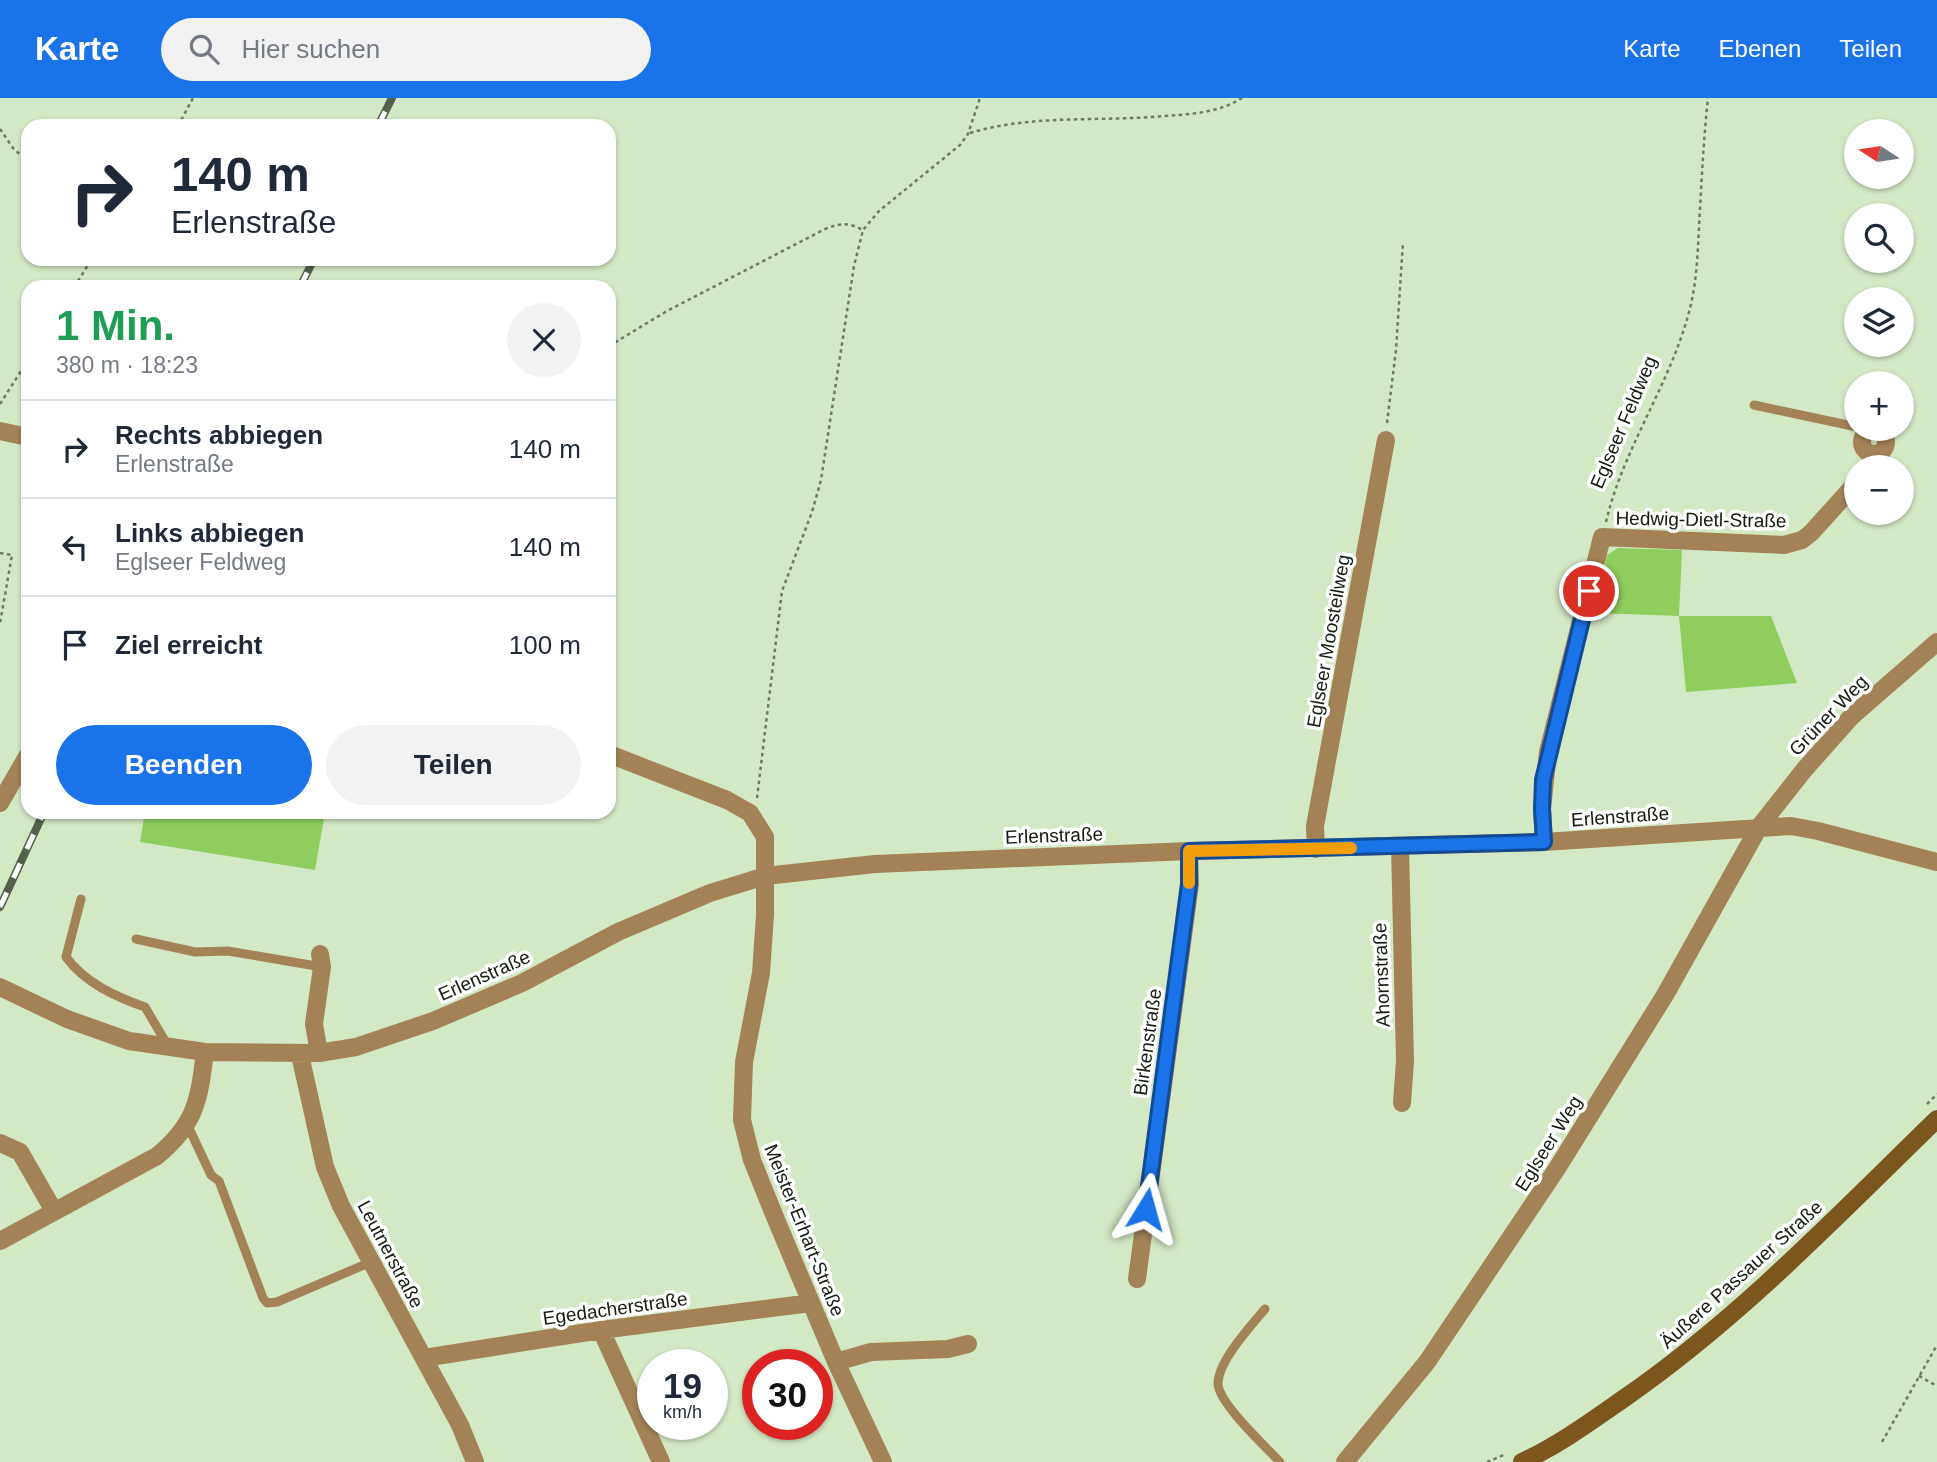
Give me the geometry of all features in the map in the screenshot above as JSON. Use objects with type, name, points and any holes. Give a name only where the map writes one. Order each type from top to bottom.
[{"type":"main road","name":"Äußere Passauer Straße","points":[[1523,1458],[1586,1425],[1683,1357],[1746,1304],[1930,1114]]},
{"type":"street","points":[[0,431],[21,436]]},
{"type":"street","name":"Eglseer Moosteilweg","points":[[1316,849],[1315,827],[1386,440]]},
{"type":"street","name":"Hedwig-Dietl-Straße","points":[[1602,537],[1784,545],[1802,540],[1811,533],[1844,496]]},
{"type":"street","points":[[1544,842],[1543,780],[1548,752],[1602,537]]},
{"type":"street","name":"Grüner Weg","points":[[1759,827],[1851,717],[1937,642]]},
{"type":"street","points":[[616,757],[692,785],[750,813]]},
{"type":"street","points":[[0,803],[21,767]]},
{"type":"street","name":"Meister-Erhart-Straße","points":[[750,813],[765,837],[765,876],[761,973],[744,1062],[742,1119],[752,1160],[879,1461]]},
{"type":"street","name":"Erlenstraße","points":[[6,991],[58,1016],[130,1041],[205,1052],[300,1055],[356,1047],[433,1021],[522,983],[618,932],[710,893],[765,876],[875,863],[1189,851],[1544,842],[1791,826],[1937,862]]},
{"type":"street","name":"Eglseer Weg","points":[[1345,1462],[1427,1362],[1506,1248],[1665,995],[1759,827]]},
{"type":"street","name":"Ahornstraße","points":[[1400,846],[1405,1061],[1402,1103]]},
{"type":"street","name":"Birkenstraße","points":[[1138,1279],[1189,884],[1189,851]]},
{"type":"street","points":[[319,1053],[314,1024],[321,960]]},
{"type":"street","points":[[0,1241],[157,1156],[177,1140],[200,1093],[205,1052]]},
{"type":"street","name":"Leutnerstraße","points":[[300,1055],[326,1167],[341,1206],[460,1425],[475,1462]]},
{"type":"street","points":[[0,1143],[20,1152],[54,1211]]},
{"type":"street","name":"Egedacherstraße","points":[[424,1358],[601,1330],[811,1303]]},
{"type":"street","points":[[601,1330],[661,1462]]},
{"type":"street","points":[[836,1362],[871,1352],[948,1349],[968,1344]]},
{"type":"lane","points":[[1754,405],[1844,426]]},
{"type":"lane","points":[[81,899],[66,957],[78,973],[122,999],[145,1007],[169,1048]]},
{"type":"lane","points":[[136,939],[195,952],[228,951],[321,960]]},
{"type":"lane","points":[[187,1124],[211,1175],[219,1181],[262,1298],[267,1303],[277,1302],[371,1262]]},
{"type":"lane","points":[[1265,1309],[1236,1345],[1217,1383],[1221,1399],[1280,1462]]},
{"type":"path","points":[[182,119],[193,98]]},
{"type":"path","points":[[750,813],[758,797],[780,601],[821,480],[853,266],[863,230],[879,211],[937,165],[968,134],[980,98]]},
{"type":"path","points":[[968,134],[999,124],[1030,121],[1135,119],[1202,113],[1228,107],[1242,98]]},
{"type":"path","name":"Eglseer Feldweg","points":[[1602,537],[1624,463],[1677,349],[1691,304],[1697,263],[1708,98]]},
{"type":"path","points":[[0,130],[21,155]]},
{"type":"path","points":[[616,342],[667,311],[825,229],[840,223],[852,224],[863,230]]},
{"type":"path","points":[[1386,440],[1396,350],[1402,242]]},
{"type":"path","points":[[0,404],[21,371]]},
{"type":"path","points":[[0,553],[12,555],[0,623]]},
{"type":"path","points":[[1930,1114],[1937,1094]]},
{"type":"path","points":[[1882,1442],[1937,1345]]},
{"type":"path","points":[[1919,1376],[1937,1385]]},
{"type":"path","points":[[1487,1462],[1523,1458]]},
{"type":"green space","points":[[1618,548],[1682,550],[1679,616],[1596,613],[1607,555]]},
{"type":"green space","points":[[1679,616],[1771,616],[1797,683],[1686,692]]},
{"type":"green space","points":[[144,819],[324,819],[315,870],[140,842]]},
{"type":"railway","points":[[382,119],[392,98]]},
{"type":"railway","points":[[304,280],[310,266]]},
{"type":"railway","points":[[0,907],[41,819]]},
{"type":"slow traffic","points":[[1189,883],[1189,851],[1351,848]]},
{"type":"route","points":[[1146,1209],[1189,884],[1189,851],[1544,842],[1543,780],[1548,752],[1589,591]]}]
